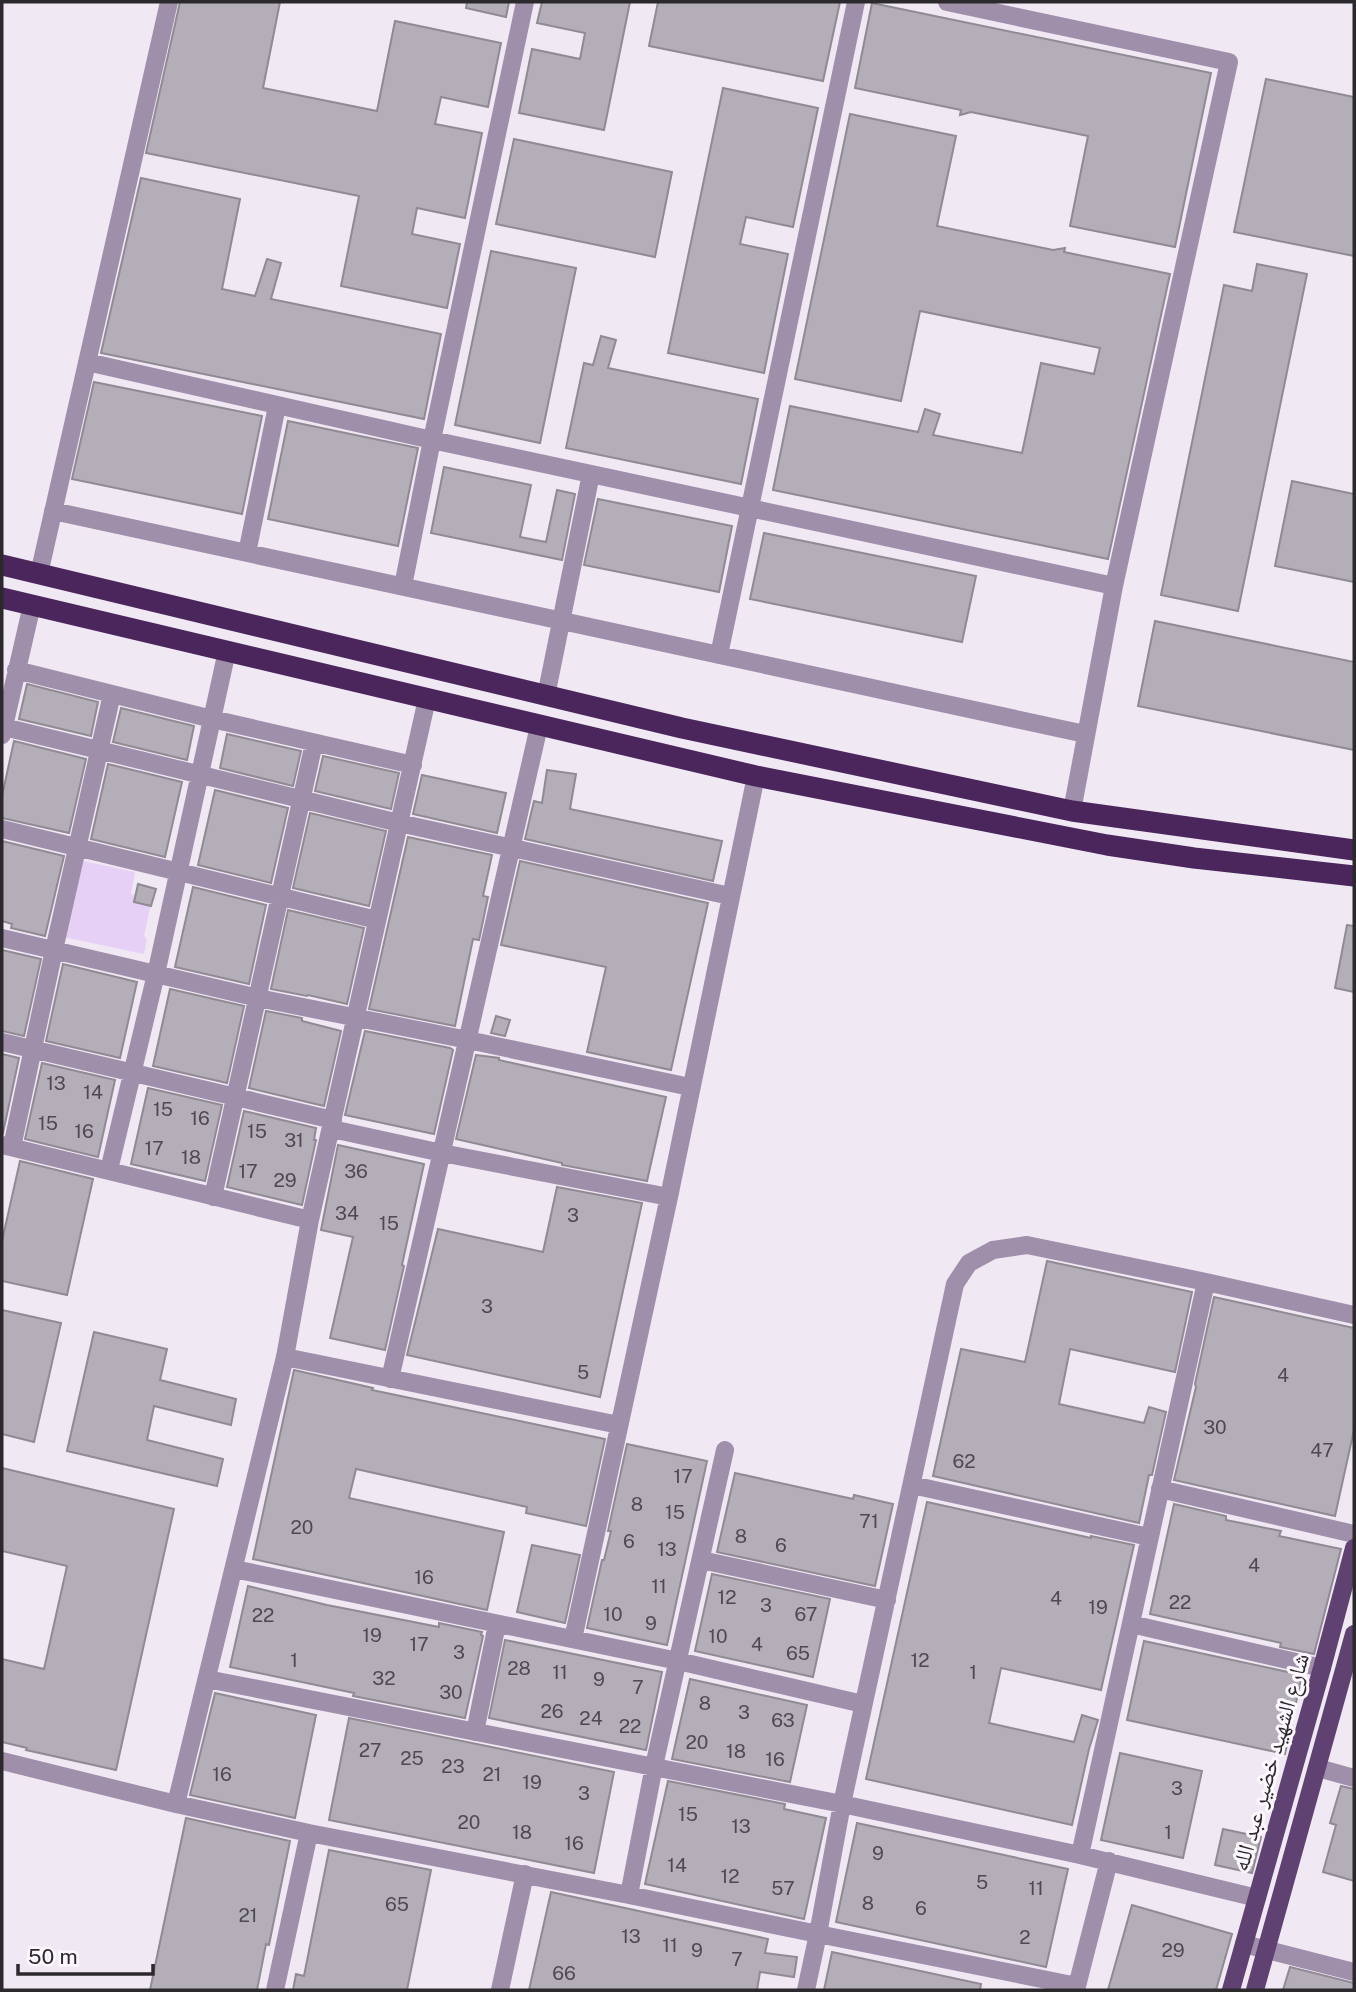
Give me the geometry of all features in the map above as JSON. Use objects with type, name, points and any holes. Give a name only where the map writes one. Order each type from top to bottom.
[{"type":"highway","points":[[2,565],[682,728],[1072,811],[1354,850]]},
{"type":"highway","points":[[2,598],[756,776],[1107,845],[1354,876]]},
{"type":"main road","name":"شارع الشهيد خضير عبد الله","points":[[1231,1990],[1354,1548]]},
{"type":"main road","name":"شارع الشهيد خضير عبد الله","points":[[1255,1990],[1354,1634]]},
{"type":"street","points":[[39,573],[169,2]]},
{"type":"street","points":[[403,586],[525,2]]},
{"type":"street","points":[[719,655],[856,2]]},
{"type":"street","points":[[947,2],[1229,62],[1114,586],[1072,811]]},
{"type":"street","points":[[87,362],[432,440],[1114,586]]},
{"type":"street","points":[[247,553],[277,406]]},
{"type":"street","points":[[546,696],[591,474]]},
{"type":"street","points":[[53,511],[1085,734]]},
{"type":"street","points":[[32,605],[3,731],[99,750],[399,823],[730,896]]},
{"type":"street","points":[[109,1170],[156,974],[227,651]]},
{"type":"street","points":[[16,670],[413,765]]},
{"type":"street","points":[[112,694],[32,1050],[7,1146],[310,1220]]},
{"type":"street","points":[[176,1804],[285,1356],[310,1220],[427,699]]},
{"type":"street","points":[[390,1379],[539,726]]},
{"type":"street","points":[[212,1197],[314,743]]},
{"type":"street","points":[[573,1639],[669,1197],[756,776]]},
{"type":"street","points":[[2,829],[377,920]]},
{"type":"street","points":[[2,937],[258,998],[690,1087]]},
{"type":"street","points":[[2,1042],[133,1072],[442,1153],[669,1197]]},
{"type":"street","points":[[806,1990],[863,1704],[955,1284],[969,1264],[993,1250],[1027,1245],[1354,1315]]},
{"type":"street","points":[[1080,1855],[1206,1282]]},
{"type":"street","points":[[285,1356],[619,1426]]},
{"type":"street","points":[[629,1895],[654,1766],[725,1450]]},
{"type":"street","points":[[912,1485],[1149,1537]]},
{"type":"street","points":[[1160,1489],[1354,1534]]},
{"type":"street","points":[[701,1560],[887,1600]]},
{"type":"street","points":[[234,1569],[678,1661],[863,1704]]},
{"type":"street","points":[[475,1732],[497,1624]]},
{"type":"street","points":[[1131,1624],[1322,1668]]},
{"type":"street","points":[[207,1678],[842,1804],[1109,1861],[1257,1898]]},
{"type":"street","points":[[2,1761],[176,1804],[309,1833],[525,1874],[1077,1988],[1109,1861]]},
{"type":"street","points":[[1318,1768],[1354,1778]]},
{"type":"street","points":[[275,1990],[309,1833]]},
{"type":"street","points":[[500,1990],[525,1874]]},
{"type":"street","points":[[1244,1944],[1354,1972]]},
{"type":"shaded area","points":[[79,860],[135,872],[131,894],[152,898],[144,936],[147,939],[144,954],[63,937]]},
{"type":"building","points":[[180,2],[280,2],[263,88],[377,111],[395,21],[501,43],[488,107],[441,97],[435,124],[482,133],[465,218],[417,208],[412,234],[460,244],[447,308],[341,286],[359,196],[146,153]]},
{"type":"building","points":[[467,2],[509,2],[506,17],[466,8]]},
{"type":"building","points":[[542,2],[630,2],[604,130],[519,113],[532,49],[580,59],[585,33],[537,23]]},
{"type":"building","points":[[658,2],[840,2],[823,81],[649,46]]},
{"type":"building","points":[[872,3],[1211,73],[1175,247],[1070,226],[1088,136],[971,112],[960,115],[961,110],[855,88]]},
{"type":"building","points":[[1266,79],[1354,97],[1354,256],[1234,232]]},
{"type":"building","points":[[723,88],[818,108],[793,227],[746,217],[740,244],[788,254],[764,373],[668,353]]},
{"type":"building","points":[[850,114],[956,136],[937,226],[1053,250],[1065,248],[1064,252],[1170,274],[1108,559],[773,490],[790,406],[918,432],[925,409],[940,414],[933,435],[1022,453],[1041,363],[1094,374],[1100,348],[920,311],[901,401],[795,379]]},
{"type":"building","points":[[514,139],[672,172],[655,257],[496,224]]},
{"type":"building","points":[[141,178],[240,199],[222,289],[255,296],[267,259],[281,263],[271,299],[441,334],[424,419],[101,353]]},
{"type":"building","points":[[491,251],[576,268],[540,443],[455,425]]},
{"type":"building","points":[[1257,264],[1307,274],[1238,611],[1161,595],[1224,285],[1252,291]]},
{"type":"building","points":[[601,336],[616,340],[608,368],[758,399],[741,484],[566,448],[584,363],[593,365]]},
{"type":"building","points":[[94,382],[262,416],[242,514],[72,479]]},
{"type":"building","points":[[288,421],[418,448],[398,546],[268,519]]},
{"type":"building","points":[[444,467],[531,485],[520,537],[546,542],[557,490],[575,494],[562,560],[431,533]]},
{"type":"building","points":[[1292,481],[1354,494],[1354,582],[1275,566]]},
{"type":"building","points":[[598,499],[732,526],[719,592],[584,565]]},
{"type":"building","points":[[764,533],[976,576],[962,642],[750,599]]},
{"type":"building","points":[[1155,621],[1354,662],[1354,750],[1138,706]]},
{"type":"building","points":[[27,684],[98,702],[91,736],[19,719]]},
{"type":"building","points":[[121,708],[194,726],[187,760],[113,742]]},
{"type":"building","points":[[227,734],[301,751],[293,786],[220,768]]},
{"type":"building","points":[[14,741],[86,759],[69,833],[2,818],[2,796]]},
{"type":"building","points":[[323,756],[399,773],[391,809],[315,791]]},
{"type":"building","points":[[108,764],[182,782],[165,857],[91,839]]},
{"type":"building","points":[[547,770],[576,774],[570,809],[722,841],[713,881],[525,839],[534,801],[542,803]]},
{"type":"building","points":[[422,775],[506,793],[497,833],[413,814]]},
{"type":"building","points":[[215,790],[288,808],[271,883],[198,865]]},
{"type":"building","points":[[310,813],[386,831],[369,906],[293,888]]},
{"type":"building","points":[[408,837],[492,855],[483,896],[488,897],[479,940],[473,939],[455,1026],[369,1009]]},
{"type":"building","points":[[2,841],[64,856],[45,936],[11,928],[12,924],[2,921]]},
{"type":"building","points":[[520,861],[708,903],[671,1070],[587,1052],[606,967],[501,945]]},
{"type":"building","points":[[138,884],[156,889],[151,906],[134,902]]},
{"type":"building","points":[[193,887],[266,905],[249,984],[175,967]]},
{"type":"building","points":[[288,910],[364,928],[347,1004],[271,989]]},
{"type":"building","points":[[1347,925],[1354,926],[1354,992],[1335,988]]},
{"type":"building","points":[[2,950],[41,959],[24,1036],[2,1031]]},
{"type":"building","points":[[63,964],[137,982],[120,1058],[46,1041]]},
{"type":"building","points":[[170,989],[244,1006],[227,1083],[153,1066]]},
{"type":"building","points":[[266,1011],[302,1018],[302,1021],[341,1031],[324,1106],[249,1088]]},
{"type":"building","points":[[496,1016],[510,1020],[505,1036],[491,1033]]},
{"type":"building","points":[[365,1031],[453,1050],[434,1134],[345,1115]]},
{"type":"building","points":[[2,1054],[19,1058],[3,1133],[2,1132]]},
{"type":"building","points":[[476,1055],[666,1097],[647,1181],[562,1165],[456,1139]]},
{"type":"building","points":[[42,1063],[115,1080],[98,1157],[25,1139]]},
{"type":"building","points":[[148,1088],[222,1105],[205,1181],[131,1164]]},
{"type":"building","points":[[244,1111],[316,1128],[316,1140],[302,1205],[227,1187]]},
{"type":"building","points":[[338,1145],[424,1164],[385,1350],[330,1338],[353,1237],[321,1230]]},
{"type":"building","points":[[20,1161],[93,1179],[67,1295],[2,1281],[2,1241]]},
{"type":"building","points":[[557,1187],[642,1203],[600,1397],[407,1355],[438,1229],[543,1252]]},
{"type":"building","points":[[1047,1261],[1192,1292],[1175,1372],[1070,1349],[1059,1404],[1144,1423],[1149,1407],[1166,1412],[1139,1523],[933,1476],[961,1349],[1025,1362]]},
{"type":"building","points":[[1214,1297],[1354,1328],[1354,1430],[1335,1516],[1174,1480]]},
{"type":"building","points":[[2,1310],[61,1323],[34,1442],[2,1434]]},
{"type":"building","points":[[94,1332],[167,1349],[160,1380],[236,1399],[231,1425],[154,1406],[147,1440],[223,1459],[217,1486],[67,1451]]},
{"type":"building","points":[[294,1370],[373,1388],[372,1390],[605,1439],[586,1526],[526,1513],[527,1507],[356,1469],[349,1498],[504,1532],[487,1610],[253,1559]]},
{"type":"building","points":[[627,1444],[707,1461],[667,1645],[587,1628],[611,1531],[608,1531]]},
{"type":"building","points":[[2,1468],[174,1509],[116,1770],[2,1742],[2,1659],[44,1669],[67,1566],[2,1551]]},
{"type":"building","points":[[735,1473],[853,1499],[854,1495],[893,1504],[875,1586],[717,1552]]},
{"type":"building","points":[[927,1502],[1134,1545],[1101,1690],[1001,1668],[989,1723],[1074,1742],[1082,1715],[1098,1720],[1072,1825],[866,1779]]},
{"type":"building","points":[[1174,1504],[1226,1516],[1226,1520],[1281,1531],[1279,1536],[1341,1549],[1314,1654],[1280,1647],[1281,1643],[1150,1614]]},
{"type":"building","points":[[532,1545],[580,1555],[565,1623],[517,1612]]},
{"type":"building","points":[[712,1574],[830,1599],[813,1677],[695,1651]]},
{"type":"building","points":[[248,1586],[327,1605],[439,1627],[439,1623],[482,1632],[465,1718],[353,1696],[354,1693],[230,1667]]},
{"type":"building","points":[[505,1640],[662,1672],[646,1750],[489,1718]]},
{"type":"building","points":[[1144,1641],[1302,1675],[1285,1754],[1127,1720]]},
{"type":"building","points":[[690,1679],[807,1705],[790,1782],[672,1759]]},
{"type":"building","points":[[215,1693],[316,1715],[295,1818],[190,1795]]},
{"type":"building","points":[[349,1718],[614,1772],[594,1873],[329,1820]]},
{"type":"building","points":[[1120,1753],[1202,1771],[1183,1858],[1101,1840]]},
{"type":"building","points":[[668,1781],[785,1804],[784,1809],[826,1818],[804,1919],[645,1884]]},
{"type":"building","points":[[1341,1786],[1354,1789],[1354,1881],[1323,1872],[1336,1825],[1330,1823]]},
{"type":"building","points":[[186,1818],[290,1841],[257,1990],[150,1990]]},
{"type":"building","points":[[857,1823],[1068,1869],[1046,1967],[836,1922]]},
{"type":"building","points":[[1223,1829],[1261,1837],[1252,1873],[1215,1865]]},
{"type":"building","points":[[329,1850],[431,1870],[407,1990],[293,1990],[296,1974],[304,1976]]},
{"type":"building","points":[[551,1892],[768,1939],[765,1953],[797,1957],[794,1977],[760,1972],[757,1990],[529,1990]]},
{"type":"building","points":[[1132,1905],[1232,1934],[1216,1990],[1108,1990]]},
{"type":"building","points":[[832,1952],[981,1984],[980,1990],[824,1990]]},
{"type":"building","points":[[1290,1967],[1354,1983],[1354,1990],[1283,1990]]}]
